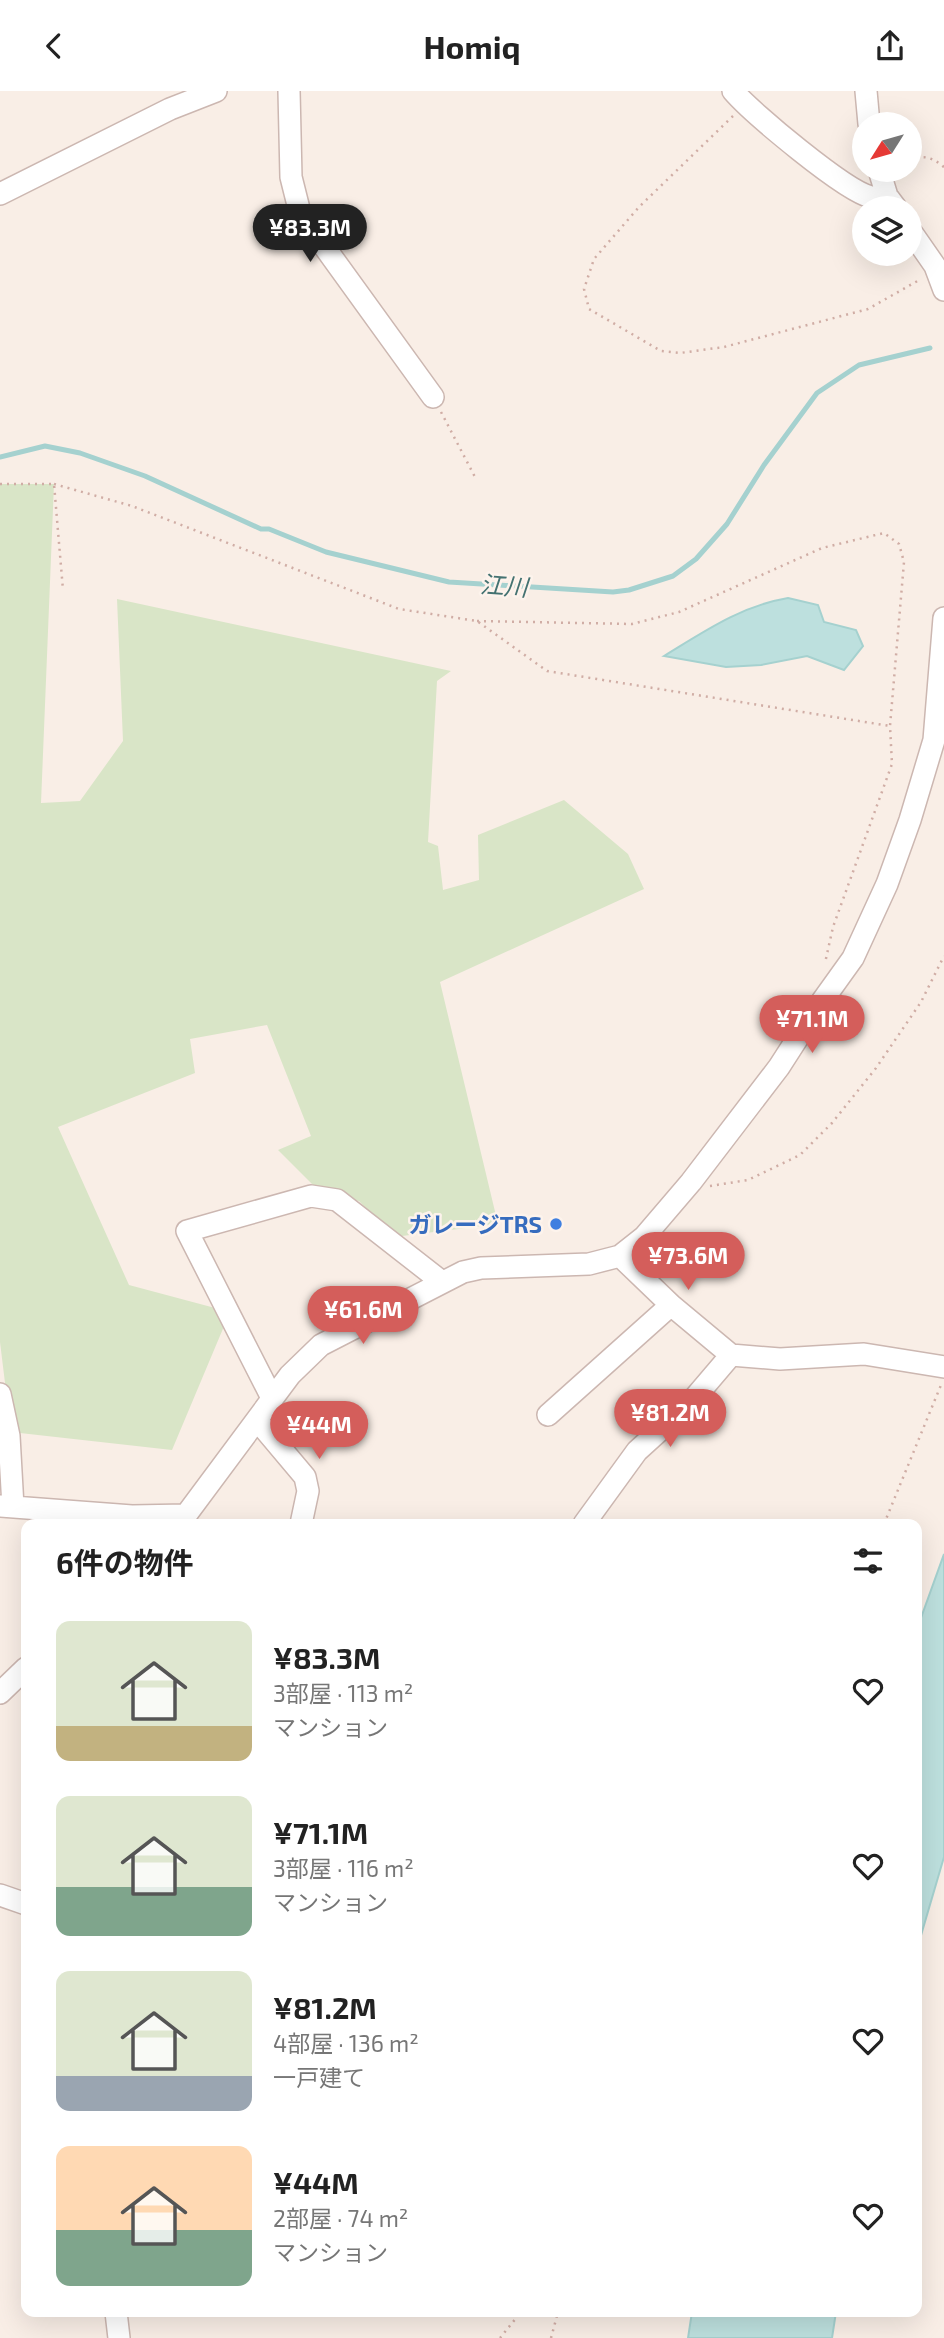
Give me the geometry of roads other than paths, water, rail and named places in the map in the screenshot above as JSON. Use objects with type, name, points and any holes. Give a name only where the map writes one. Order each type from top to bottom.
[{"type":"street","points":[[0,194],[170,109],[216,91]]},
{"type":"street","points":[[289,91],[291,177],[300,213],[433,397]]},
{"type":"street","points":[[866,91],[868,112]]},
{"type":"street","points":[[739,97],[824,169],[852,188],[871,196]]},
{"type":"street","points":[[922,248],[934,266],[944,290]]},
{"type":"street","points":[[182,1519],[290,1375],[321,1345],[463,1272],[481,1268],[589,1264],[620,1256],[644,1237],[691,1182],[779,1067],[853,958],[887,884],[934,740],[944,618]]},
{"type":"street","points":[[272,1398],[187,1231],[311,1196],[337,1200],[442,1282]]},
{"type":"street","points":[[620,1256],[671,1305],[732,1355],[780,1359],[864,1354],[943,1373]]},
{"type":"street","points":[[548,1415],[671,1305]]},
{"type":"street","points":[[588,1519],[637,1451],[691,1402],[732,1355]]},
{"type":"street","points":[[0,1394],[9,1436],[6,1507],[169,1519]]},
{"type":"street","points":[[257,1420],[305,1477],[308,1491],[302,1519]]},
{"type":"street","points":[[0,1693],[21,1673]]},
{"type":"street","points":[[0,1895],[21,1902]]},
{"type":"street","points":[[116,2317],[118,2338]]},
{"type":"water","points":[[788,598],[818,605],[824,622],[856,630],[863,646],[844,670],[807,656],[761,665],[726,667],[664,656],[739,613]]},
{"type":"water","points":[[944,1554],[944,1857],[922,1932],[922,1615]]},
{"type":"water","points":[[691,2317],[835,2317],[832,2338],[688,2338]]},
{"type":"waterway","name":"江川","points":[[0,457],[45,446],[80,453],[145,476],[261,529],[269,529],[326,552],[449,582],[613,592],[629,590],[673,576],[696,559],[727,524],[764,465],[817,393],[859,365],[930,348]]},
{"type":"place","name":"ガレージTRS","points":[[556,1224]]}]
